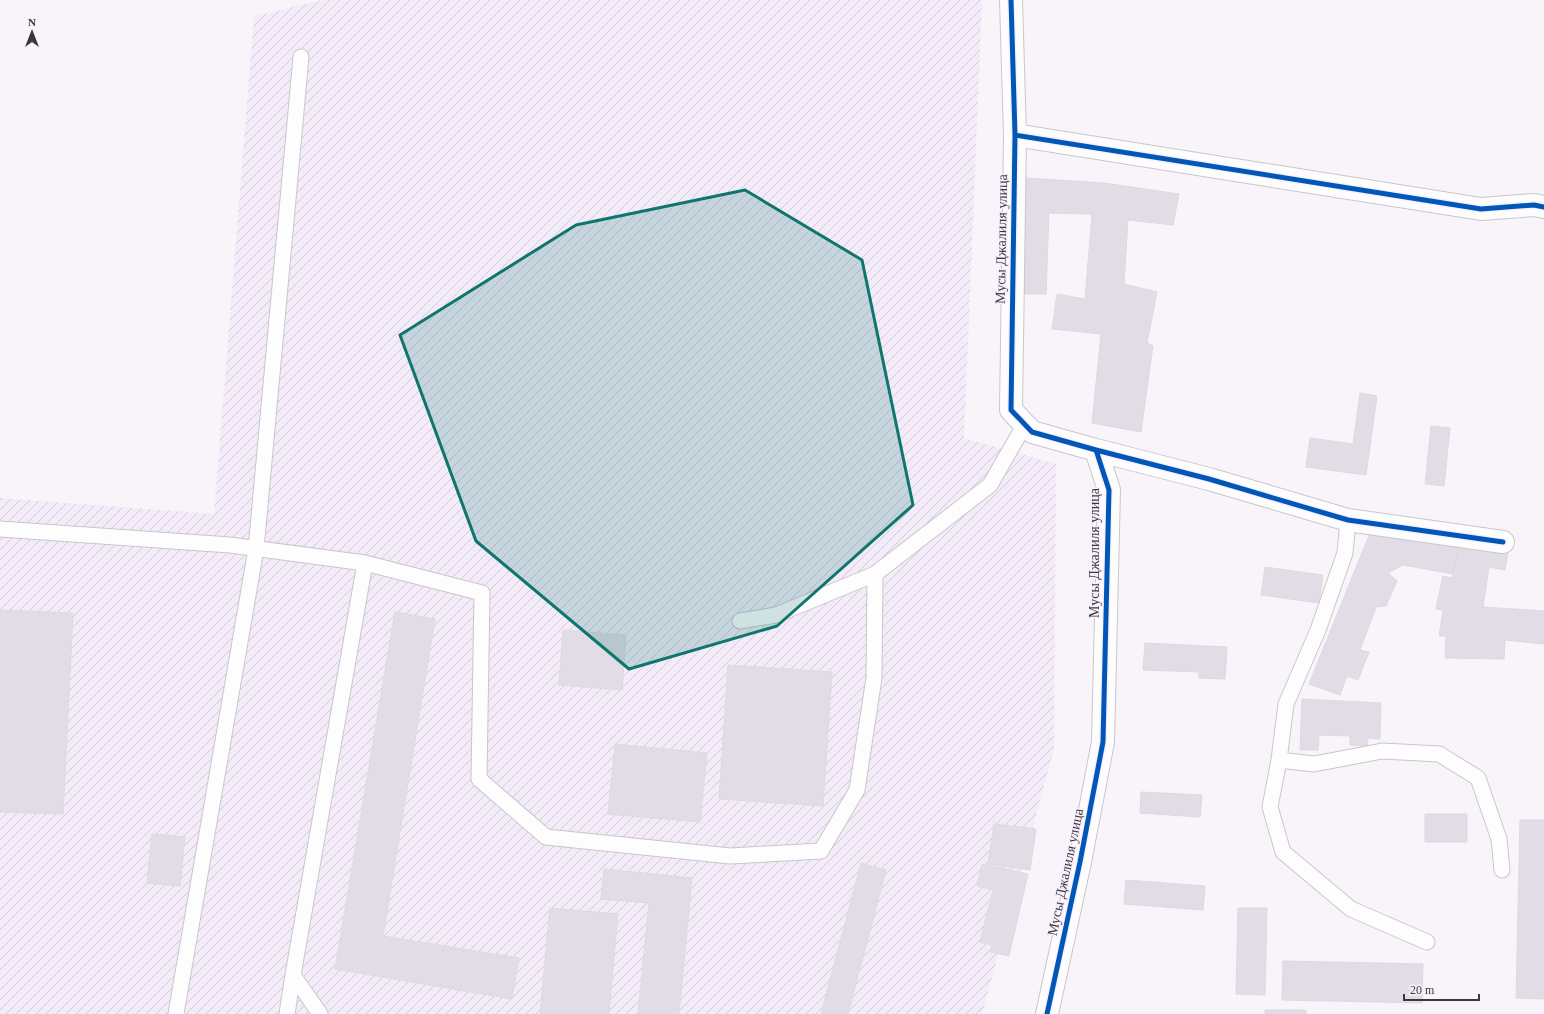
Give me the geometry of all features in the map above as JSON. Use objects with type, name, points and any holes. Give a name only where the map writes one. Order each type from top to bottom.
[{"type":"street","name":"Мусы Джалиля улица","points":[[1011,0],[1015,135],[1011,410],[1032,432],[1096,450],[1109,490],[1102,742],[1080,862],[1047,1014]]},
{"type":"street","points":[[1015,135],[1481,209],[1534,205],[1544,207]]},
{"type":"street","points":[[1096,450],[1209,479],[1348,520],[1503,542]]},
{"type":"lane","points":[[176,1014],[256,549],[300,57]]},
{"type":"lane","points":[[740,621],[776,615],[875,574],[990,485],[1025,424]]},
{"type":"lane","points":[[1348,520],[1346,553],[1318,630],[1286,704],[1279,760],[1270,807],[1284,852],[1351,909],[1427,942]]},
{"type":"lane","points":[[0,529],[230,545],[365,563],[482,593],[479,779],[546,837],[730,856],[821,851],[857,790],[874,678],[875,574]]},
{"type":"lane","points":[[287,1014],[365,563]]},
{"type":"lane","points":[[1279,760],[1314,764],[1382,751],[1440,754],[1478,778],[1499,839],[1502,870]]},
{"type":"lane","points":[[293,975],[320,1014]]},
{"type":"highlighted area","points":[[745,190],[862,260],[913,505],[777,626],[629,669],[476,541],[400,335],[576,225]]},
{"type":"shaded area","points":[[323,0],[982,0],[964,438],[1056,464],[1054,749],[982,1014],[0,1014],[0,498],[214,514],[254,16]]},
{"type":"building","points":[[1026,178],[1104,183],[1179,194],[1173,225],[1128,220],[1124,284],[1157,292],[1147,343],[1153,346],[1141,432],[1092,423],[1101,334],[1052,329],[1057,294],[1085,299],[1092,214],[1049,213],[1046,294],[1023,294]]},
{"type":"building","points":[[1360,393],[1377,396],[1366,475],[1306,467],[1310,438],[1353,444]]},
{"type":"building","points":[[1431,426],[1450,428],[1444,486],[1425,484]]},
{"type":"building","points":[[1372,528],[1459,546],[1453,574],[1403,565],[1388,573],[1397,581],[1386,606],[1376,607],[1360,650],[1369,652],[1358,680],[1347,676],[1340,695],[1309,684]]},
{"type":"building","points":[[1459,546],[1508,552],[1505,570],[1489,567],[1483,607],[1544,611],[1544,644],[1505,640],[1504,659],[1445,658],[1446,636],[1439,636],[1443,610],[1436,609],[1443,576],[1452,578]]},
{"type":"building","points":[[1265,567],[1323,575],[1319,603],[1261,595]]},
{"type":"building","points":[[0,610],[73,613],[63,814],[0,812]]},
{"type":"building","points":[[395,612],[435,619],[383,936],[519,958],[512,999],[335,969]]},
{"type":"building","points":[[563,630],[626,635],[622,690],[559,685]]},
{"type":"building","points":[[1145,643],[1227,647],[1225,679],[1199,678],[1199,672],[1143,670]]},
{"type":"building","points":[[728,665],[832,672],[823,806],[719,799]]},
{"type":"building","points":[[1302,699],[1381,703],[1380,739],[1368,738],[1367,746],[1350,745],[1350,736],[1319,735],[1318,750],[1300,750]]},
{"type":"building","points":[[615,744],[707,753],[700,822],[608,814]]},
{"type":"building","points":[[1141,792],[1202,795],[1200,817],[1140,813]]},
{"type":"building","points":[[1425,814],[1467,814],[1467,842],[1425,842]]},
{"type":"building","points":[[1520,820],[1544,820],[1544,999],[1516,998]]},
{"type":"building","points":[[994,824],[1036,829],[1030,870],[988,864]]},
{"type":"building","points":[[152,834],[185,837],[180,886],[147,883]]},
{"type":"building","points":[[861,863],[886,870],[848,1014],[821,1014]]},
{"type":"building","points":[[982,864],[1028,874],[1009,956],[991,952],[992,945],[980,942],[993,890],[977,886]]},
{"type":"building","points":[[604,869],[692,878],[679,1014],[638,1014],[649,903],[601,899]]},
{"type":"building","points":[[1126,880],[1205,886],[1203,910],[1124,904]]},
{"type":"building","points":[[550,908],[618,914],[609,1014],[540,1014]]},
{"type":"building","points":[[1238,908],[1267,908],[1265,995],[1236,994]]},
{"type":"building","points":[[1283,961],[1423,964],[1422,1003],[1282,1000]]},
{"type":"building","points":[[1265,1010],[1306,1010],[1306,1014],[1265,1014]]},
{"type":"cycle path","points":[[1011,0],[1015,135],[1011,410],[1032,432],[1096,450],[1109,490],[1103,742],[1080,862],[1047,1014]]},
{"type":"cycle path","points":[[1015,135],[1481,209],[1534,205],[1544,207]]},
{"type":"cycle path","points":[[1096,450],[1209,479],[1348,520],[1503,542]]}]
